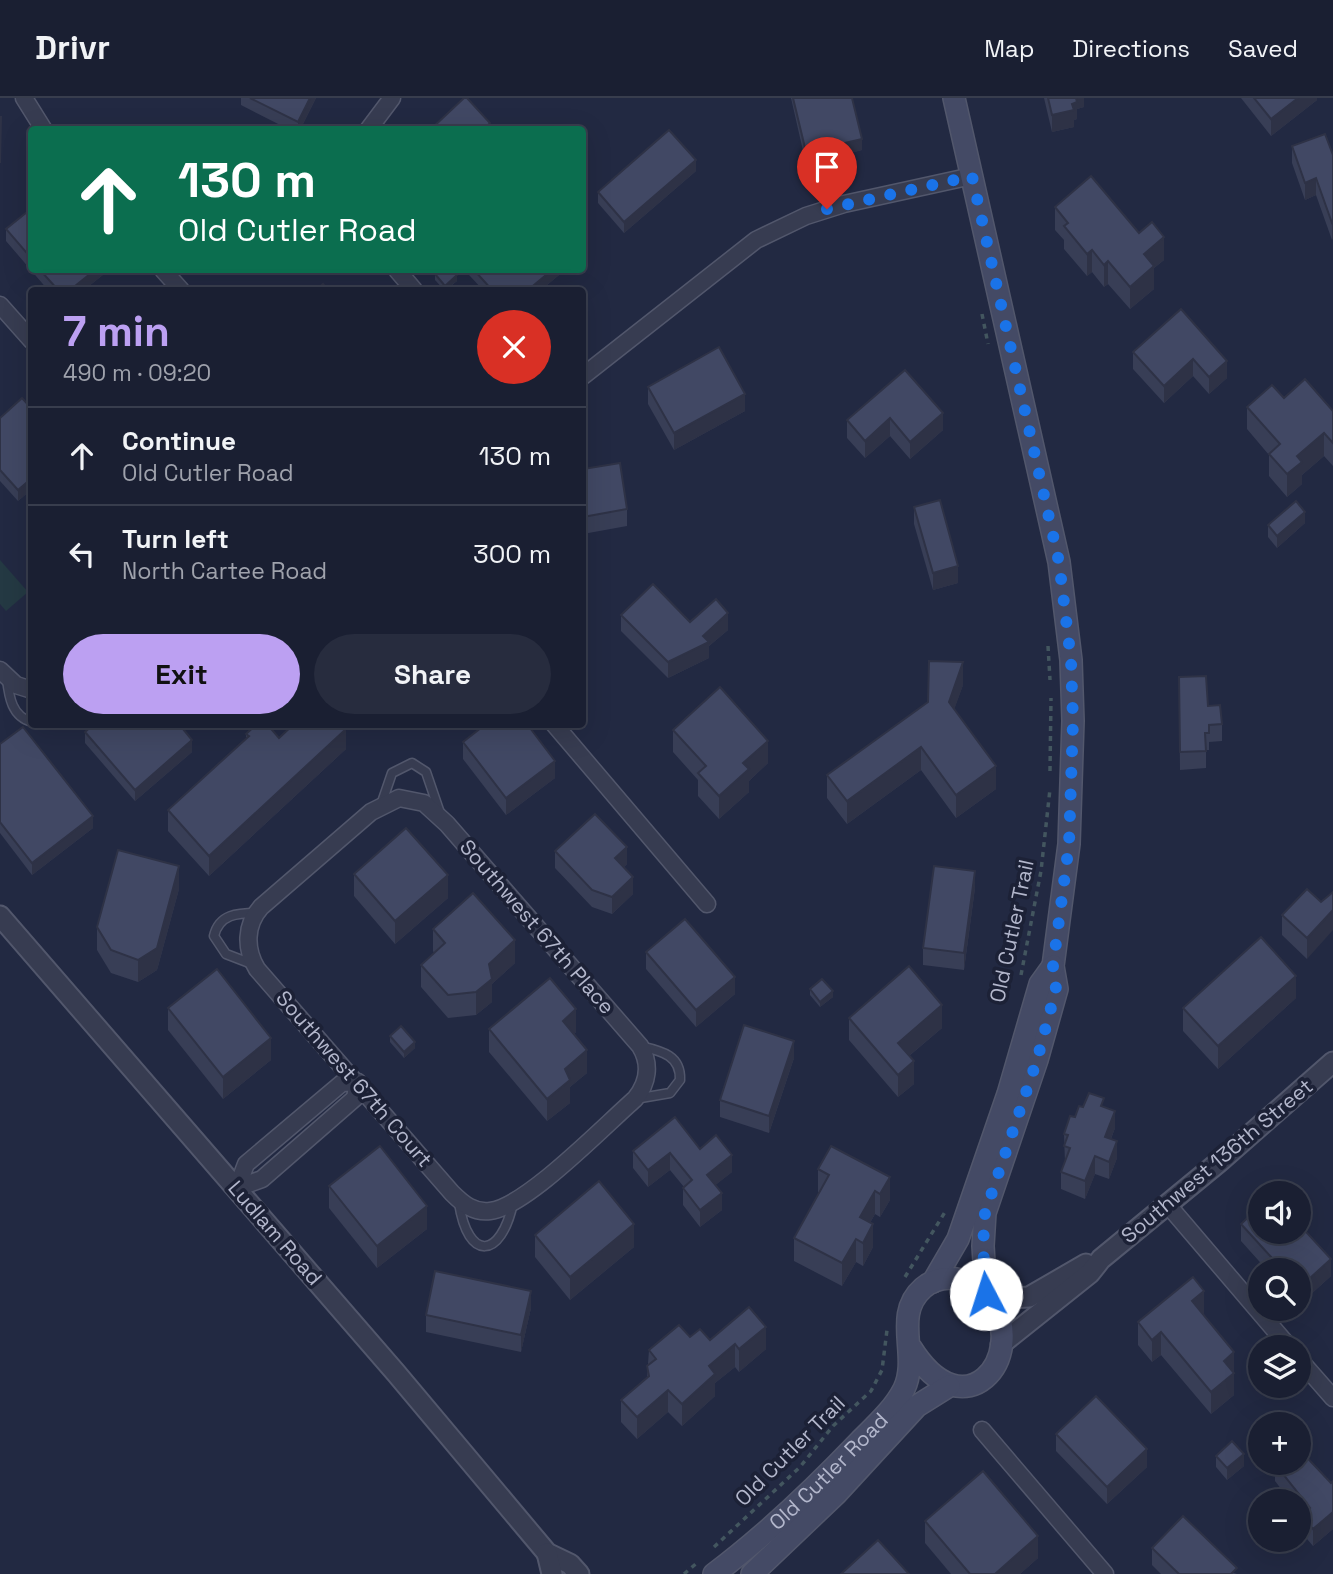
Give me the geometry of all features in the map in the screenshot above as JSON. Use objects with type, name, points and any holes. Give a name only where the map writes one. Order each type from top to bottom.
[{"type":"main road","points":[[954,98],[1052,525],[1071,660],[1072,806],[1066,879],[1053,966],[1056,989],[985,1213],[983,1246],[988,1297],[1000,1321],[1002,1344]]},
{"type":"main road","name":"Old Cutler Road","points":[[713,1574],[807,1494],[888,1410],[908,1379],[911,1348],[908,1312],[923,1288],[933,1282],[958,1238],[1011,1083],[1041,984],[1053,966]]},
{"type":"main road","points":[[933,1282],[955,1278],[965,1280],[988,1297]]},
{"type":"main road","name":"Old Cutler Road","points":[[752,1574],[828,1502],[916,1406],[949,1386],[964,1387],[981,1380],[993,1367],[1002,1344]]},
{"type":"main road","points":[[911,1348],[935,1378],[949,1386]]},
{"type":"street","points":[[24,98],[42,126]]},
{"type":"street","points":[[371,126],[392,98]]},
{"type":"street","points":[[586,374],[756,240],[835,207],[972,176]]},
{"type":"street","points":[[166,273],[178,287]]},
{"type":"street","points":[[400,273],[411,287]]},
{"type":"street","points":[[0,304],[28,336]]},
{"type":"street","points":[[3,673],[16,685],[28,689]]},
{"type":"street","points":[[557,728],[707,904]]},
{"type":"street","name":"Southwest 67th Place","points":[[381,805],[407,798],[424,803],[440,816],[640,1046],[647,1061],[647,1072],[644,1087],[635,1099]]},
{"type":"street","points":[[255,965],[250,953],[249,931],[256,913],[381,805]]},
{"type":"street","name":"Ludlam Road","points":[[0,916],[237,1188],[547,1553],[570,1564],[579,1574]]},
{"type":"street","name":"Southwest 67th Court","points":[[255,965],[459,1200],[481,1212],[513,1203]]},
{"type":"street","name":"Southwest 136th Street","points":[[1002,1344],[1090,1273],[1101,1259],[1168,1205],[1333,1062]]},
{"type":"street","points":[[237,1188],[262,1179],[355,1098],[358,1082]]},
{"type":"street","points":[[513,1203],[635,1099]]},
{"type":"street","points":[[1168,1205],[1279,1335]]},
{"type":"street","name":"Southwest 136th Street","points":[[988,1297],[1030,1297],[1081,1265],[1101,1259]]},
{"type":"street","points":[[1311,1373],[1333,1398]]},
{"type":"street","points":[[982,1430],[1105,1574]]},
{"type":"street","name":"Ludlam Road","points":[[547,1553],[552,1574]]},
{"type":"lane","points":[[3,673],[13,707],[23,719],[28,721]]},
{"type":"lane","points":[[381,805],[391,773],[412,763],[426,772],[440,816]]},
{"type":"lane","points":[[255,965],[226,954],[214,936],[226,917],[237,913],[256,913]]},
{"type":"lane","points":[[635,1099],[670,1093],[680,1080],[678,1066],[671,1056],[640,1046]]},
{"type":"lane","points":[[459,1200],[468,1236],[477,1244],[484,1245],[496,1242],[504,1234],[513,1203]]},
{"type":"path","points":[[981,308],[991,351]]},
{"type":"path","points":[[1047,637],[1051,682]]},
{"type":"path","points":[[1050,773],[1051,693]]},
{"type":"path","name":"Old Cutler Trail","points":[[1018,985],[1041,871],[1050,785]]},
{"type":"path","points":[[904,1279],[947,1206]]},
{"type":"path","name":"Old Cutler Trail","points":[[684,1574],[800,1467],[833,1426],[871,1391],[878,1381],[885,1358],[887,1325]]},
{"type":"shaded area","points":[[0,560],[28,592],[6,611],[0,604]]},
{"type":"building","points":[[250,98],[310,98],[298,122]]},
{"type":"building","points":[[464,98],[490,123],[487,126],[434,126]]},
{"type":"building","points":[[793,98],[852,98],[862,139],[806,152]]},
{"type":"building","points":[[1048,98],[1076,98],[1077,102],[1072,104],[1074,110],[1052,115]]},
{"type":"building","points":[[1254,98],[1298,98],[1271,119]]},
{"type":"building","points":[[669,130],[696,160],[624,222],[598,192]]},
{"type":"building","points":[[1325,134],[1333,155],[1332,223],[1316,178],[1305,183],[1292,146]]},
{"type":"building","points":[[1091,176],[1139,233],[1152,222],[1164,237],[1144,254],[1154,266],[1130,287],[1108,261],[1104,265],[1092,250],[1087,254],[1064,226],[1068,223],[1055,207]]},
{"type":"building","points":[[28,211],[28,254],[6,229]]},
{"type":"building","points":[[43,273],[91,273],[74,287],[55,287]]},
{"type":"building","points":[[455,273],[457,275],[445,286],[435,274]]},
{"type":"building","points":[[477,273],[548,273],[532,287],[489,287]]},
{"type":"building","points":[[1181,309],[1227,361],[1209,377],[1193,359],[1164,386],[1133,352]]},
{"type":"building","points":[[719,347],[745,394],[674,433],[648,387]]},
{"type":"building","points":[[905,370],[943,413],[910,442],[890,418],[865,441],[847,420]]},
{"type":"building","points":[[1305,379],[1333,411],[1333,443],[1324,433],[1297,456],[1302,462],[1287,474],[1269,454],[1280,444],[1247,407],[1272,385],[1284,398]]},
{"type":"building","points":[[22,398],[28,405],[28,481],[18,490],[0,470],[0,418]]},
{"type":"building","points":[[620,463],[627,509],[586,516],[586,469]]},
{"type":"building","points":[[940,500],[958,566],[933,573],[914,507]]},
{"type":"building","points":[[1296,501],[1305,512],[1277,536],[1268,525]]},
{"type":"building","points":[[653,584],[690,622],[716,599],[728,613],[703,636],[709,642],[668,662],[621,615]]},
{"type":"building","points":[[929,661],[963,662],[949,702],[996,766],[956,795],[921,747],[847,801],[827,775],[928,702]]},
{"type":"building","points":[[1206,676],[1208,706],[1220,705],[1222,724],[1209,725],[1209,733],[1205,733],[1206,751],[1180,752],[1179,677]]},
{"type":"building","points":[[720,687],[768,741],[743,763],[749,769],[719,796],[698,773],[706,766],[673,730]]},
{"type":"building","points":[[23,727],[93,816],[32,863],[0,822],[0,744]]},
{"type":"building","points":[[90,728],[182,728],[192,740],[135,790],[85,732]]},
{"type":"building","points":[[253,728],[270,728],[279,738],[290,728],[346,729],[209,856],[168,810],[249,736],[246,734]]},
{"type":"building","points":[[481,728],[530,728],[555,761],[506,798],[463,742]]},
{"type":"building","points":[[595,814],[627,847],[615,858],[633,877],[612,897],[592,890],[555,851]]},
{"type":"building","points":[[406,828],[448,875],[395,921],[354,874]]},
{"type":"building","points":[[118,850],[179,866],[157,948],[138,960],[111,950],[97,927]]},
{"type":"building","points":[[934,866],[975,871],[964,953],[923,948]]},
{"type":"building","points":[[1307,889],[1321,902],[1333,892],[1333,910],[1307,938],[1282,915]]},
{"type":"building","points":[[473,893],[515,940],[489,964],[492,979],[476,992],[448,995],[421,965],[445,943],[433,929]]},
{"type":"building","points":[[685,919],[735,977],[696,1010],[646,952]]},
{"type":"building","points":[[1261,937],[1296,976],[1218,1046],[1183,1008]]},
{"type":"building","points":[[909,966],[942,1005],[898,1043],[914,1061],[898,1075],[849,1018]]},
{"type":"building","points":[[217,969],[271,1038],[223,1077],[168,1008]]},
{"type":"building","points":[[550,978],[576,1009],[563,1021],[587,1050],[565,1069],[570,1080],[547,1099],[489,1029]]},
{"type":"building","points":[[822,979],[833,991],[820,1002],[810,989]]},
{"type":"building","points":[[744,1025],[794,1041],[769,1116],[720,1100]]},
{"type":"building","points":[[401,1026],[415,1042],[404,1052],[390,1036]]},
{"type":"building","points":[[1089,1093],[1104,1098],[1101,1106],[1115,1111],[1105,1137],[1117,1141],[1109,1162],[1095,1156],[1085,1181],[1061,1172],[1070,1148],[1064,1146],[1068,1135],[1064,1134],[1070,1116],[1075,1117]]},
{"type":"building","points":[[675,1117],[700,1149],[716,1135],[732,1155],[707,1175],[722,1193],[700,1210],[683,1188],[692,1180],[670,1153],[648,1170],[633,1151]]},
{"type":"building","points":[[380,1146],[427,1206],[377,1246],[329,1186]]},
{"type":"building","points":[[831,1146],[890,1177],[880,1194],[875,1191],[860,1217],[873,1224],[863,1243],[856,1239],[842,1263],[794,1238],[829,1175],[818,1169]]},
{"type":"building","points":[[599,1181],[634,1224],[570,1277],[535,1235]]},
{"type":"building","points":[[1248,1217],[1248,1232],[1241,1224]]},
{"type":"building","points":[[1311,1237],[1331,1259],[1311,1277],[1311,1258],[1272,1258],[1259,1244],[1311,1244]]},
{"type":"building","points":[[435,1271],[531,1291],[521,1335],[426,1315]]},
{"type":"building","points":[[1193,1277],[1204,1291],[1192,1301],[1234,1352],[1224,1361],[1234,1373],[1211,1392],[1161,1332],[1152,1340],[1138,1322]]},
{"type":"building","points":[[749,1307],[766,1327],[739,1349],[735,1344],[709,1366],[715,1374],[682,1404],[668,1390],[637,1417],[621,1400],[649,1376],[647,1366],[656,1359],[649,1350],[679,1325],[690,1337],[700,1329],[710,1340]]},
{"type":"building","points":[[1096,1396],[1147,1449],[1107,1487],[1056,1434]]},
{"type":"building","points":[[1232,1441],[1244,1454],[1227,1468],[1216,1456]]},
{"type":"building","points":[[1311,1462],[1331,1483],[1333,1481],[1333,1512],[1313,1529],[1311,1489],[1295,1489],[1284,1475],[1311,1475]]},
{"type":"building","points":[[983,1471],[1038,1536],[995,1574],[970,1574],[925,1521]]},
{"type":"building","points":[[1183,1516],[1237,1568],[1231,1574],[1179,1574],[1152,1548]]},
{"type":"building","points":[[878,1540],[909,1574],[841,1574]]},
{"type":"route","points":[[827,209],[972,176],[1059,562],[1071,660],[1073,739],[1072,806],[1066,879],[1053,966],[1056,989],[1037,1060],[985,1213],[983,1259],[987,1278],[986,1294]]}]
